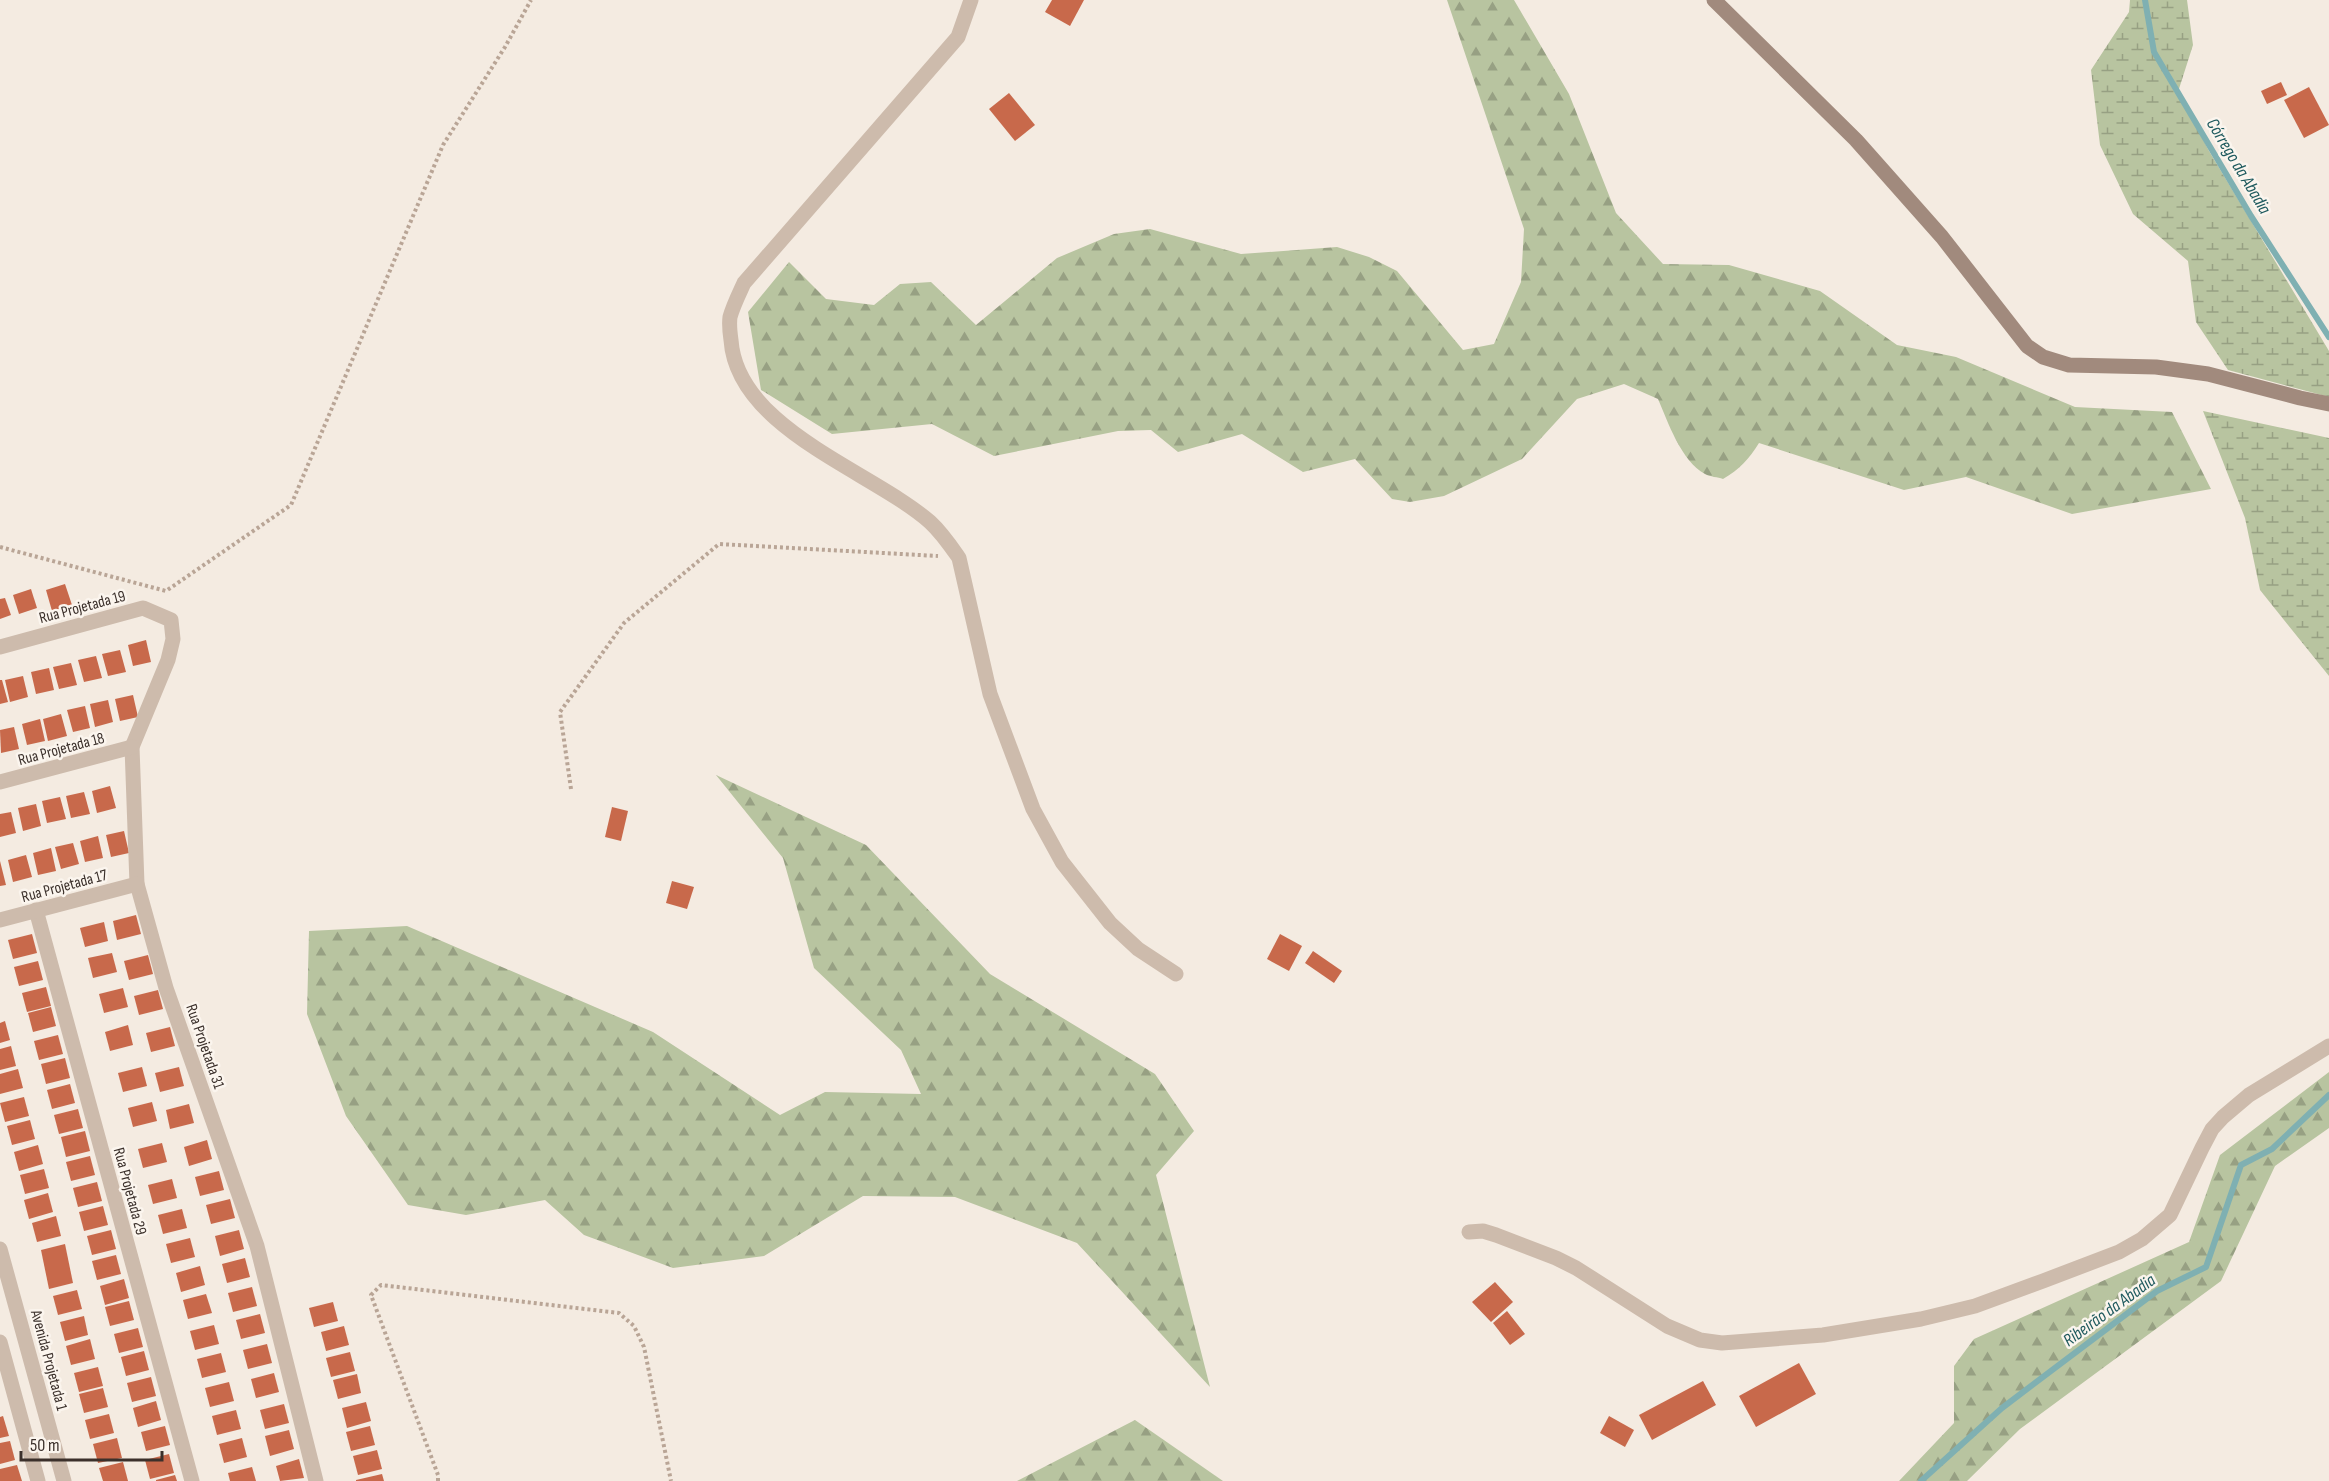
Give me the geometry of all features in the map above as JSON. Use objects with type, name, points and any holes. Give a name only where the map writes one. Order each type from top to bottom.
[{"type":"street","points":[[971,0],[958,37],[744,283],[730,319],[732,351],[740,375],[754,396],[792,433],[832,460],[881,488],[929,521],[947,539],[959,558],[990,694],[1033,809],[1062,862],[1110,923],[1138,949],[1176,974]]},
{"type":"street","points":[[1714,0],[1856,140],[1942,237],[2026,346],[2043,357],[2068,365],[2156,367],[2208,374],[2300,399],[2329,404]]},
{"type":"street","name":"Rua Projetada 19","points":[[0,647],[143,608],[171,620]]},
{"type":"street","name":"Rua Projetada 31","points":[[171,620],[173,639],[168,660],[132,747],[137,884],[166,988],[257,1246],[316,1481]]},
{"type":"street","name":"Rua Projetada 18","points":[[0,783],[132,747]]},
{"type":"street","name":"Rua Projetada 17","points":[[0,920],[137,884]]},
{"type":"street","name":"Rua Projetada 29","points":[[36,910],[192,1481]]},
{"type":"street","points":[[1469,1232],[1483,1231],[1556,1258],[1576,1268],[1667,1326],[1700,1340],[1722,1343],[1823,1335],[1921,1319],[1975,1306],[2120,1252],[2142,1239],[2170,1215],[2202,1148],[2223,1116],[2249,1095],[2329,1046]]},
{"type":"street","name":"Avenida Projetada 1","points":[[0,1249],[64,1481]]},
{"type":"street","points":[[0,1342],[38,1481]]},
{"type":"path","points":[[0,547],[166,591],[291,505],[443,145],[505,47],[531,0]]},
{"type":"path","points":[[571,789],[560,712],[624,622],[719,544],[959,558]]},
{"type":"path","points":[[438,1481],[438,1475],[370,1295],[381,1286],[619,1313],[634,1326],[644,1347],[670,1481]]},
{"type":"green space","points":[[1447,0],[1514,0],[1569,94],[1616,213],[1663,264],[1729,265],[1820,291],[1897,345],[1956,357],[2075,407],[2172,412],[2211,489],[2072,514],[1966,477],[1904,490],[1759,443],[1744,463],[1723,479],[1705,474],[1689,460],[1676,440],[1658,399],[1624,384],[1577,399],[1522,459],[1444,496],[1410,502],[1392,499],[1355,459],[1303,472],[1242,434],[1178,452],[1151,430],[1118,431],[994,456],[932,424],[832,434],[761,390],[748,312],[789,262],[826,299],[874,305],[900,284],[931,282],[976,325],[1057,258],[1114,234],[1150,229],[1241,254],[1337,247],[1369,257],[1397,271],[1463,350],[1494,344],[1521,282],[1524,229]]},
{"type":"green space","points":[[2130,0],[2187,0],[2193,45],[2178,92],[2209,151],[2329,351],[2329,397],[2228,370],[2196,322],[2188,261],[2133,214],[2100,145],[2091,70],[2129,12]]},
{"type":"green space","points":[[2203,411],[2329,438],[2329,676],[2260,590],[2245,518]]},
{"type":"green space","points":[[716,775],[866,845],[990,974],[1155,1074],[1194,1131],[1156,1175],[1210,1387],[1077,1243],[955,1197],[863,1196],[764,1256],[673,1268],[584,1235],[545,1200],[466,1215],[408,1205],[346,1116],[307,1014],[309,931],[407,926],[653,1032],[780,1115],[825,1092],[921,1094],[901,1050],[814,968],[783,858]]},
{"type":"green space","points":[[2329,1072],[2329,1128],[2275,1166],[2221,1281],[2020,1429],[1967,1481],[1899,1481],[1954,1423],[1954,1366],[1974,1339],[2189,1242],[2220,1155]]},
{"type":"green space","points":[[1135,1420],[1223,1481],[1017,1481]]},
{"type":"building","points":[[1052,0],[1084,0],[1070,26],[1045,12]]},
{"type":"building","points":[[2281,82],[2287,95],[2267,104],[2261,91]]},
{"type":"building","points":[[2309,87],[2329,125],[2304,138],[2284,100]]},
{"type":"building","points":[[1009,93],[1035,125],[1015,141],[989,109]]},
{"type":"building","points":[[65,584],[72,605],[52,611],[46,590]]},
{"type":"building","points":[[31,589],[37,608],[19,614],[13,595]]},
{"type":"building","points":[[5,598],[11,615],[0,619],[0,599]]},
{"type":"building","points":[[146,640],[151,662],[133,666],[128,645]]},
{"type":"building","points":[[120,650],[126,672],[108,676],[102,654]]},
{"type":"building","points":[[96,656],[102,678],[84,682],[78,660]]},
{"type":"building","points":[[71,663],[77,685],[59,689],[53,667]]},
{"type":"building","points":[[49,668],[54,690],[36,694],[31,672]]},
{"type":"building","points":[[23,676],[28,697],[10,702],[5,680]]},
{"type":"building","points":[[0,680],[2,680],[8,702],[0,704]]},
{"type":"building","points":[[133,695],[138,717],[120,721],[115,699]]},
{"type":"building","points":[[108,700],[113,722],[95,727],[90,704]]},
{"type":"building","points":[[85,706],[90,728],[73,732],[67,710]]},
{"type":"building","points":[[61,714],[67,736],[48,741],[43,719]]},
{"type":"building","points":[[40,719],[45,741],[27,745],[22,724]]},
{"type":"building","points":[[14,727],[19,749],[1,753],[0,730]]},
{"type":"building","points":[[110,786],[116,808],[97,813],[92,791]]},
{"type":"building","points":[[84,792],[90,814],[71,818],[66,796]]},
{"type":"building","points":[[60,797],[66,819],[47,823],[42,801]]},
{"type":"building","points":[[36,804],[41,826],[23,831],[18,808]]},
{"type":"building","points":[[612,807],[628,811],[621,841],[605,837]]},
{"type":"building","points":[[11,812],[16,833],[0,837],[0,814]]},
{"type":"building","points":[[124,831],[129,853],[111,857],[106,835]]},
{"type":"building","points":[[98,836],[103,858],[85,862],[80,841]]},
{"type":"building","points":[[73,843],[79,864],[61,869],[55,847]]},
{"type":"building","points":[[51,848],[56,871],[38,875],[33,853]]},
{"type":"building","points":[[26,855],[32,877],[13,882],[8,860]]},
{"type":"building","points":[[0,861],[6,885],[0,886]]},
{"type":"building","points":[[672,881],[694,887],[687,909],[666,903]]},
{"type":"building","points":[[136,915],[141,934],[117,940],[113,921]]},
{"type":"building","points":[[104,922],[108,941],[85,947],[80,928]]},
{"type":"building","points":[[32,934],[37,953],[13,959],[8,940]]},
{"type":"building","points":[[1280,934],[1302,946],[1289,971],[1267,959]]},
{"type":"building","points":[[1313,951],[1342,971],[1334,983],[1305,963]]},
{"type":"building","points":[[112,953],[117,972],[93,978],[88,958]]},
{"type":"building","points":[[148,955],[153,974],[129,980],[124,961]]},
{"type":"building","points":[[38,961],[43,980],[19,986],[14,967]]},
{"type":"building","points":[[46,987],[51,1006],[27,1012],[22,993]]},
{"type":"building","points":[[123,988],[128,1007],[104,1013],[99,994]]},
{"type":"building","points":[[158,990],[163,1009],[139,1015],[134,996]]},
{"type":"building","points":[[51,1007],[56,1026],[33,1032],[28,1013]]},
{"type":"building","points":[[5,1021],[10,1040],[0,1043],[0,1023]]},
{"type":"building","points":[[128,1025],[133,1045],[110,1051],[105,1032]]},
{"type":"building","points":[[170,1027],[175,1046],[151,1052],[146,1033]]},
{"type":"building","points":[[58,1035],[63,1054],[39,1060],[34,1041]]},
{"type":"building","points":[[11,1046],[16,1066],[0,1070],[0,1049]]},
{"type":"building","points":[[65,1058],[70,1078],[46,1084],[41,1064]]},
{"type":"building","points":[[142,1067],[147,1086],[123,1092],[118,1073]]},
{"type":"building","points":[[179,1067],[184,1086],[160,1092],[155,1073]]},
{"type":"building","points":[[18,1069],[23,1088],[0,1094],[0,1074]]},
{"type":"building","points":[[70,1084],[75,1103],[52,1109],[47,1090]]},
{"type":"building","points":[[24,1097],[29,1116],[5,1122],[0,1103]]},
{"type":"building","points":[[152,1102],[157,1121],[133,1127],[128,1108]]},
{"type":"building","points":[[189,1104],[194,1123],[170,1129],[166,1110]]},
{"type":"building","points":[[78,1109],[83,1128],[59,1134],[54,1115]]},
{"type":"building","points":[[30,1120],[35,1139],[12,1145],[7,1126]]},
{"type":"building","points":[[85,1131],[90,1151],[66,1157],[61,1137]]},
{"type":"building","points":[[207,1140],[212,1159],[189,1166],[184,1147]]},
{"type":"building","points":[[162,1143],[167,1162],[143,1168],[138,1149]]},
{"type":"building","points":[[38,1145],[43,1164],[19,1171],[14,1152]]},
{"type":"building","points":[[90,1156],[95,1175],[71,1181],[66,1162]]},
{"type":"building","points":[[44,1169],[49,1188],[25,1194],[20,1175]]},
{"type":"building","points":[[219,1171],[224,1190],[200,1196],[195,1177]]},
{"type":"building","points":[[172,1179],[177,1198],[153,1204],[148,1185]]},
{"type":"building","points":[[97,1182],[102,1201],[78,1207],[73,1188]]},
{"type":"building","points":[[48,1193],[53,1212],[29,1219],[24,1200]]},
{"type":"building","points":[[230,1199],[235,1218],[211,1224],[206,1205]]},
{"type":"building","points":[[103,1206],[108,1225],[84,1231],[79,1212]]},
{"type":"building","points":[[182,1209],[187,1228],[163,1234],[158,1215]]},
{"type":"building","points":[[56,1216],[61,1236],[37,1242],[32,1223]]},
{"type":"building","points":[[111,1230],[116,1249],[92,1255],[87,1236]]},
{"type":"building","points":[[239,1230],[244,1249],[220,1256],[215,1236]]},
{"type":"building","points":[[190,1238],[195,1257],[171,1263],[166,1244]]},
{"type":"building","points":[[65,1244],[73,1283],[49,1289],[41,1250]]},
{"type":"building","points":[[116,1255],[121,1274],[97,1280],[92,1261]]},
{"type":"building","points":[[245,1258],[250,1277],[227,1283],[222,1264]]},
{"type":"building","points":[[200,1266],[205,1285],[181,1292],[176,1273]]},
{"type":"building","points":[[124,1279],[129,1298],[105,1305],[100,1286]]},
{"type":"building","points":[[1495,1282],[1513,1302],[1491,1322],[1472,1302]]},
{"type":"building","points":[[252,1287],[257,1306],[233,1312],[228,1293]]},
{"type":"building","points":[[77,1290],[82,1309],[58,1315],[53,1296]]},
{"type":"building","points":[[206,1294],[212,1313],[188,1319],[183,1300]]},
{"type":"building","points":[[129,1301],[134,1320],[110,1326],[105,1307]]},
{"type":"building","points":[[333,1302],[338,1321],[314,1327],[309,1308]]},
{"type":"building","points":[[1507,1311],[1525,1334],[1510,1345],[1493,1323]]},
{"type":"building","points":[[260,1314],[265,1333],[241,1339],[236,1320]]},
{"type":"building","points":[[84,1316],[88,1335],[65,1341],[60,1322]]},
{"type":"building","points":[[214,1325],[219,1344],[195,1350],[190,1331]]},
{"type":"building","points":[[344,1326],[349,1345],[326,1351],[321,1332]]},
{"type":"building","points":[[138,1328],[143,1347],[119,1353],[114,1334]]},
{"type":"building","points":[[90,1339],[95,1359],[71,1365],[66,1346]]},
{"type":"building","points":[[267,1344],[272,1363],[248,1369],[243,1350]]},
{"type":"building","points":[[144,1351],[149,1370],[126,1376],[121,1357]]},
{"type":"building","points":[[350,1352],[355,1371],[331,1377],[326,1358]]},
{"type":"building","points":[[221,1353],[226,1372],[202,1378],[197,1359]]},
{"type":"building","points":[[1799,1363],[1816,1394],[1756,1427],[1739,1396]]},
{"type":"building","points":[[98,1367],[103,1386],[79,1392],[74,1373]]},
{"type":"building","points":[[274,1373],[279,1392],[256,1398],[251,1379]]},
{"type":"building","points":[[357,1374],[361,1393],[338,1399],[333,1380]]},
{"type":"building","points":[[151,1377],[156,1396],[132,1402],[127,1383]]},
{"type":"building","points":[[1703,1381],[1716,1405],[1652,1440],[1639,1415]]},
{"type":"building","points":[[229,1382],[234,1401],[210,1407],[205,1388]]},
{"type":"building","points":[[103,1388],[108,1407],[84,1413],[79,1394]]},
{"type":"building","points":[[156,1401],[161,1420],[138,1427],[133,1408]]},
{"type":"building","points":[[366,1402],[371,1421],[347,1428],[342,1408]]},
{"type":"building","points":[[284,1404],[289,1423],[265,1429],[260,1410]]},
{"type":"building","points":[[236,1410],[241,1429],[217,1435],[212,1416]]},
{"type":"building","points":[[109,1414],[114,1433],[90,1439],[85,1420]]},
{"type":"building","points":[[3,1416],[9,1436],[0,1438],[0,1417]]},
{"type":"building","points":[[1609,1416],[1634,1430],[1625,1447],[1600,1433]]},
{"type":"building","points":[[165,1426],[170,1445],[146,1451],[141,1432]]},
{"type":"building","points":[[370,1426],[375,1445],[351,1451],[346,1432]]},
{"type":"building","points":[[289,1430],[294,1449],[270,1456],[265,1436]]},
{"type":"building","points":[[117,1438],[122,1458],[98,1463],[93,1444]]},
{"type":"building","points":[[242,1438],[247,1457],[224,1463],[219,1444]]},
{"type":"building","points":[[10,1441],[15,1460],[0,1464],[0,1443]]},
{"type":"building","points":[[377,1450],[382,1469],[358,1475],[353,1456]]},
{"type":"building","points":[[169,1454],[174,1473],[150,1479],[145,1460]]},
{"type":"building","points":[[299,1459],[304,1478],[280,1481],[276,1466]]},
{"type":"building","points":[[123,1462],[128,1481],[103,1481],[99,1468]]},
{"type":"building","points":[[17,1465],[22,1481],[0,1481],[0,1469]]},
{"type":"building","points":[[252,1467],[256,1481],[230,1481],[228,1473]]},
{"type":"building","points":[[382,1474],[384,1481],[356,1481],[356,1480]]},
{"type":"building","points":[[175,1475],[177,1481],[156,1481],[156,1480]]},
{"type":"waterway","name":"Córrego da Abadia","points":[[2145,0],[2154,52],[2251,216],[2329,337]]},
{"type":"waterway","name":"Ribeirão da Abadia","points":[[1921,1481],[2002,1408],[2157,1291],[2206,1267],[2241,1165],[2272,1149],[2329,1095]]}]
